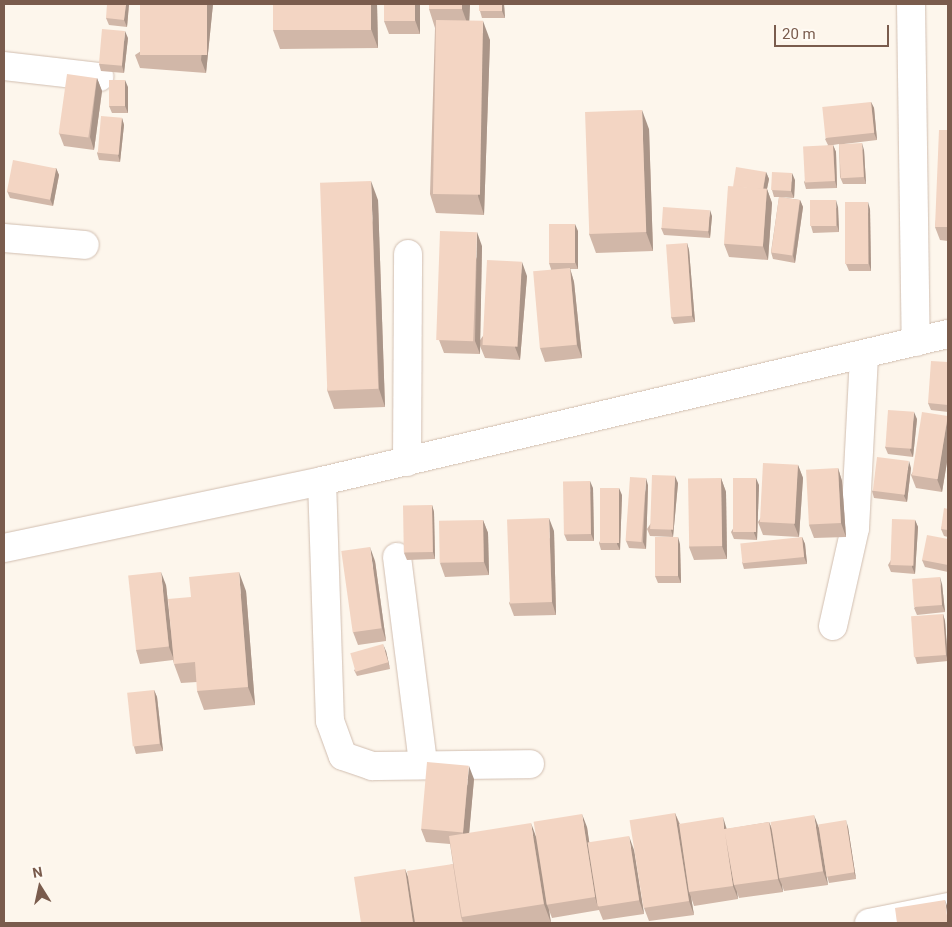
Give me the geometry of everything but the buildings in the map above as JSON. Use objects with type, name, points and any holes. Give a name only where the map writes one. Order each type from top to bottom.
[{"type":"street","points":[[911,4],[916,342]]},
{"type":"street","points":[[4,66],[99,77]]},
{"type":"street","points":[[4,238],[85,245]]},
{"type":"street","points":[[407,462],[408,254]]},
{"type":"street","points":[[4,548],[407,462],[948,334]]},
{"type":"street","points":[[833,626],[855,528],[864,354]]},
{"type":"street","points":[[322,481],[330,721],[343,756],[372,766],[423,763],[530,764]]},
{"type":"street","points":[[397,558],[423,763]]},
{"type":"street","points":[[869,923],[948,907]]}]
